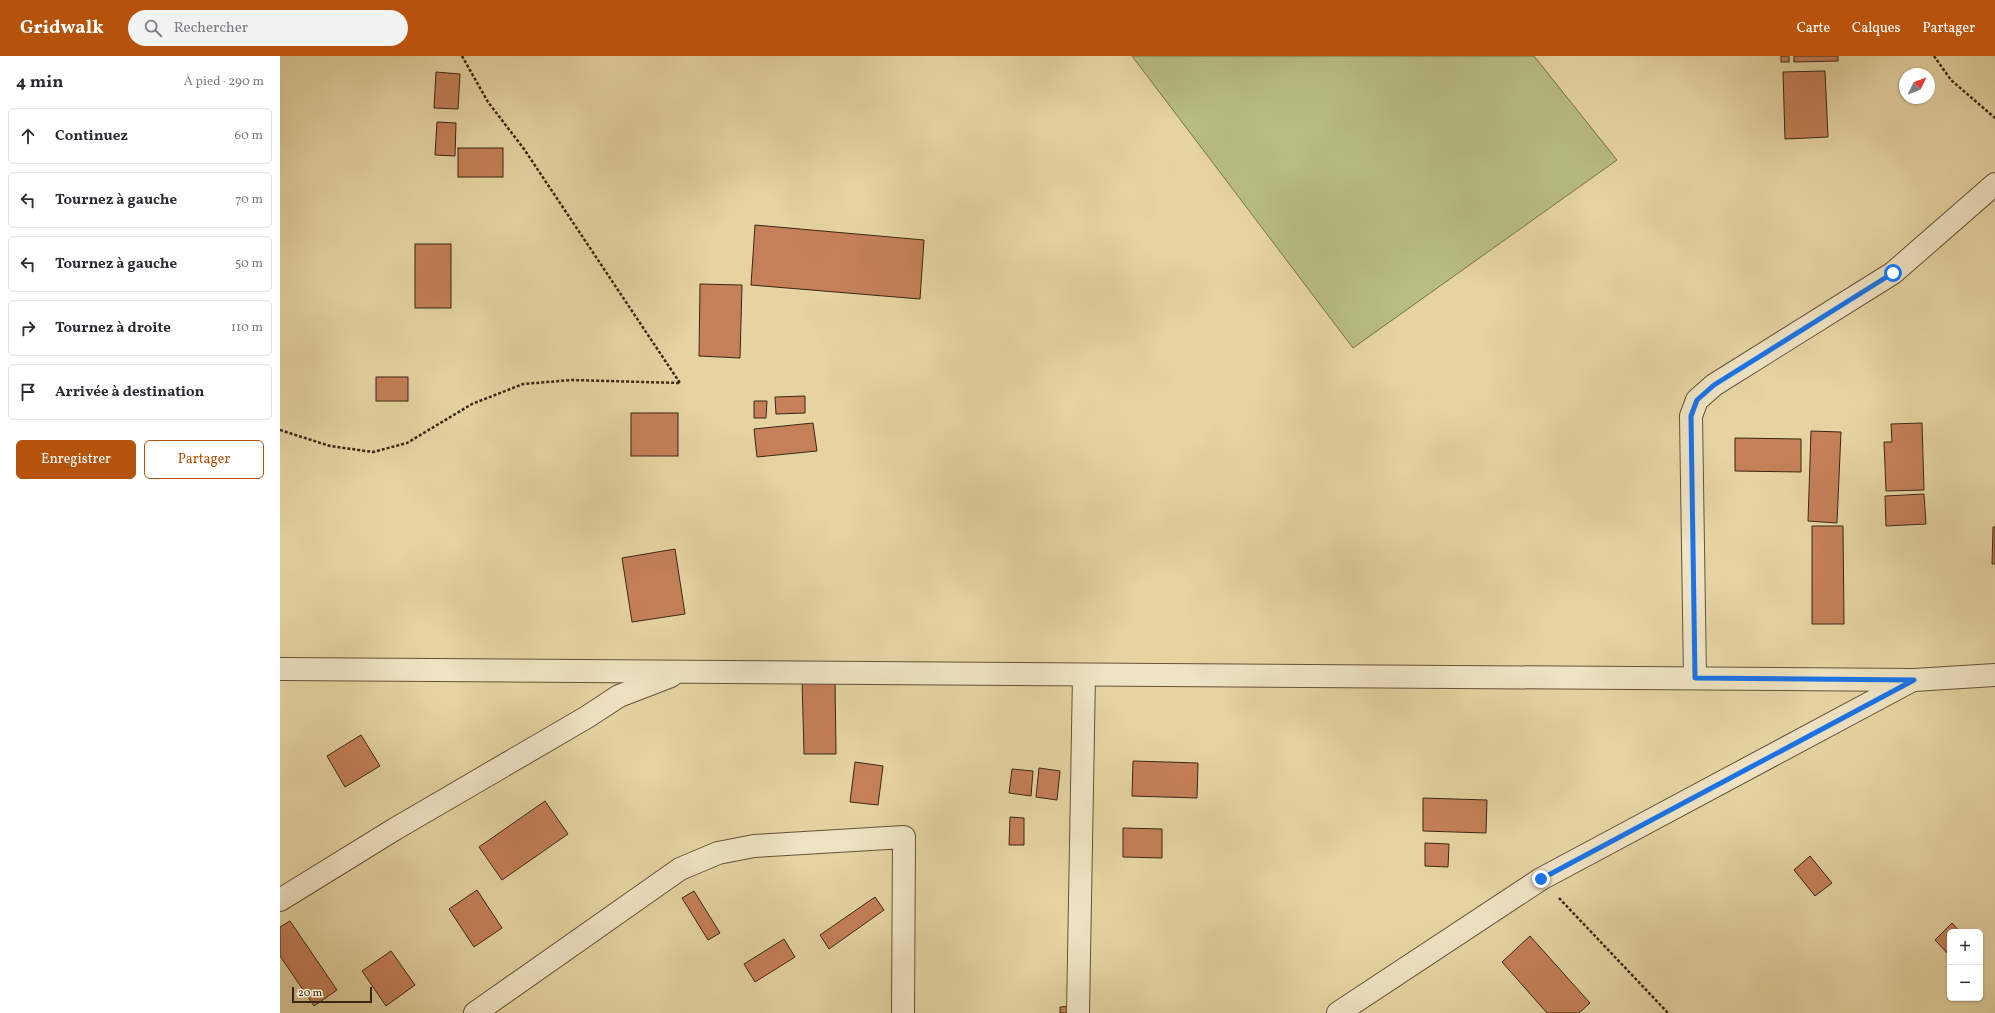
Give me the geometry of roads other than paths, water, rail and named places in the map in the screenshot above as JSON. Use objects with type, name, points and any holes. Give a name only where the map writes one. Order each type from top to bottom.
[{"type":"street","points":[[1695,678],[1691,416],[1697,400],[1714,385],[1893,273],[1995,184]]},
{"type":"street","points":[[280,670],[1914,680],[1995,675]]},
{"type":"street","points":[[280,900],[395,829],[587,717],[619,696],[683,672]]},
{"type":"street","points":[[1078,1013],[1084,675]]},
{"type":"street","points":[[1338,1013],[1541,879],[1914,680]]},
{"type":"street","points":[[475,1013],[680,869],[718,853],[754,846],[904,838],[903,1013]]}]
